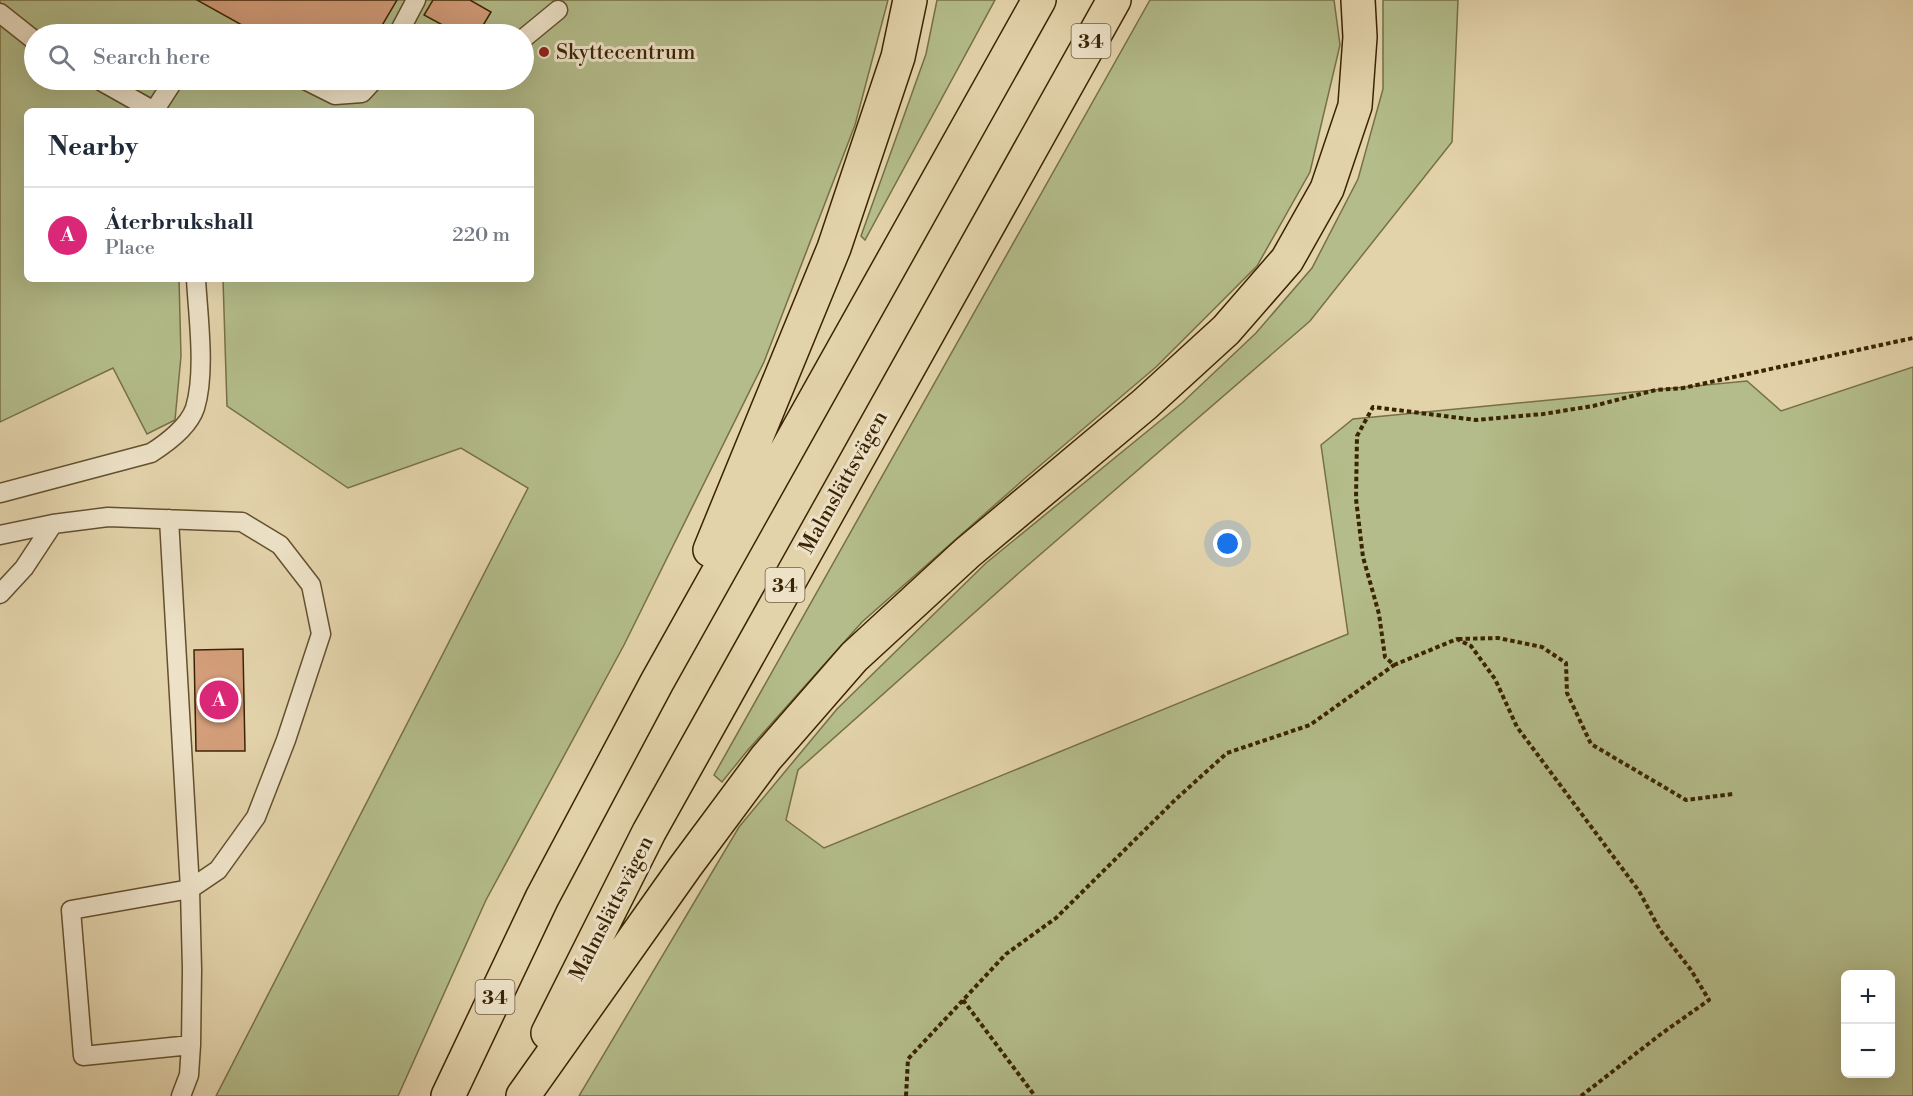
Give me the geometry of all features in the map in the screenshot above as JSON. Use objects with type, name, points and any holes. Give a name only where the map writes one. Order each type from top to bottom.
[{"type":"highway","points":[[657,682],[834,248],[898,57],[910,0]]},
{"type":"highway","name":"34","points":[[448,1096],[542,898],[657,682],[1039,0]]},
{"type":"highway","name":"Malmslättsvägen","points":[[516,1096],[649,832],[1114,0]]},
{"type":"highway","points":[[523,1096],[685,867],[766,758],[854,657],[967,553],[1145,404],[1226,330],[1287,260],[1327,189],[1355,106],[1360,37],[1358,0]]},
{"type":"lane","points":[[403,24],[416,0]]},
{"type":"lane","points":[[534,30],[558,10]]},
{"type":"lane","points":[[0,13],[24,32]]},
{"type":"lane","points":[[117,90],[149,108]]},
{"type":"lane","points":[[156,108],[168,90]]},
{"type":"lane","points":[[325,90],[335,95],[362,93],[365,90]]},
{"type":"lane","points":[[0,492],[151,453],[170,441],[195,410],[200,355],[196,282]]},
{"type":"lane","points":[[0,535],[53,524],[108,517],[242,522],[280,545],[311,585],[321,634],[286,740],[256,817],[218,870],[190,889],[71,910],[83,1056],[191,1045]]},
{"type":"lane","points":[[169,519],[190,889],[191,1045],[189,1075],[180,1096]]},
{"type":"lane","points":[[0,594],[24,568],[53,524]]},
{"type":"path","points":[[1394,665],[1385,657],[1379,614],[1363,557],[1356,499],[1357,436],[1372,406],[1476,420],[1543,414],[1583,408],[1656,390],[1683,388],[1913,338]]},
{"type":"path","points":[[1457,639],[1471,646],[1495,679],[1517,727],[1639,891],[1659,930],[1690,970],[1709,1000],[1581,1096]]},
{"type":"path","points":[[906,1096],[908,1059],[1006,954],[1056,918],[1168,807],[1227,753],[1310,725],[1394,665],[1457,639],[1498,639],[1542,647],[1566,663],[1567,693],[1591,744],[1686,800],[1733,794]]},
{"type":"path","points":[[963,1000],[1035,1096]]},
{"type":"green space","points":[[0,0],[888,0],[855,125],[764,362],[624,645],[486,900],[398,1096],[216,1096],[528,488],[461,448],[348,488],[227,406],[223,282],[534,282],[534,108],[24,108],[24,282],[179,282],[181,356],[175,420],[147,434],[113,368],[0,422]]},
{"type":"green space","points":[[937,0],[995,0],[865,240],[861,236],[926,54]]},
{"type":"green space","points":[[1150,0],[1334,0],[1340,45],[1310,172],[1257,266],[1156,367],[862,622],[722,782],[714,775]]},
{"type":"green space","points":[[1383,0],[1458,0],[1452,142],[1310,321],[1020,572],[798,770],[786,820],[824,848],[1348,634],[1321,445],[1353,419],[1747,381],[1781,411],[1913,367],[1913,1096],[579,1096],[739,827],[837,709],[986,563],[1182,403],[1256,333],[1312,268],[1358,179],[1383,89]]},
{"type":"building","points":[[197,0],[397,0],[383,24],[240,24]]},
{"type":"building","points":[[433,0],[470,0],[491,12],[484,24],[441,24],[424,15]]},
{"type":"building","points":[[243,649],[245,751],[196,751],[194,650]]},
{"type":"place","name":"Skyttecentrum","points":[[544,52]]},
{"type":"place","name":"Återbrukshall","points":[[219,700]]}]
